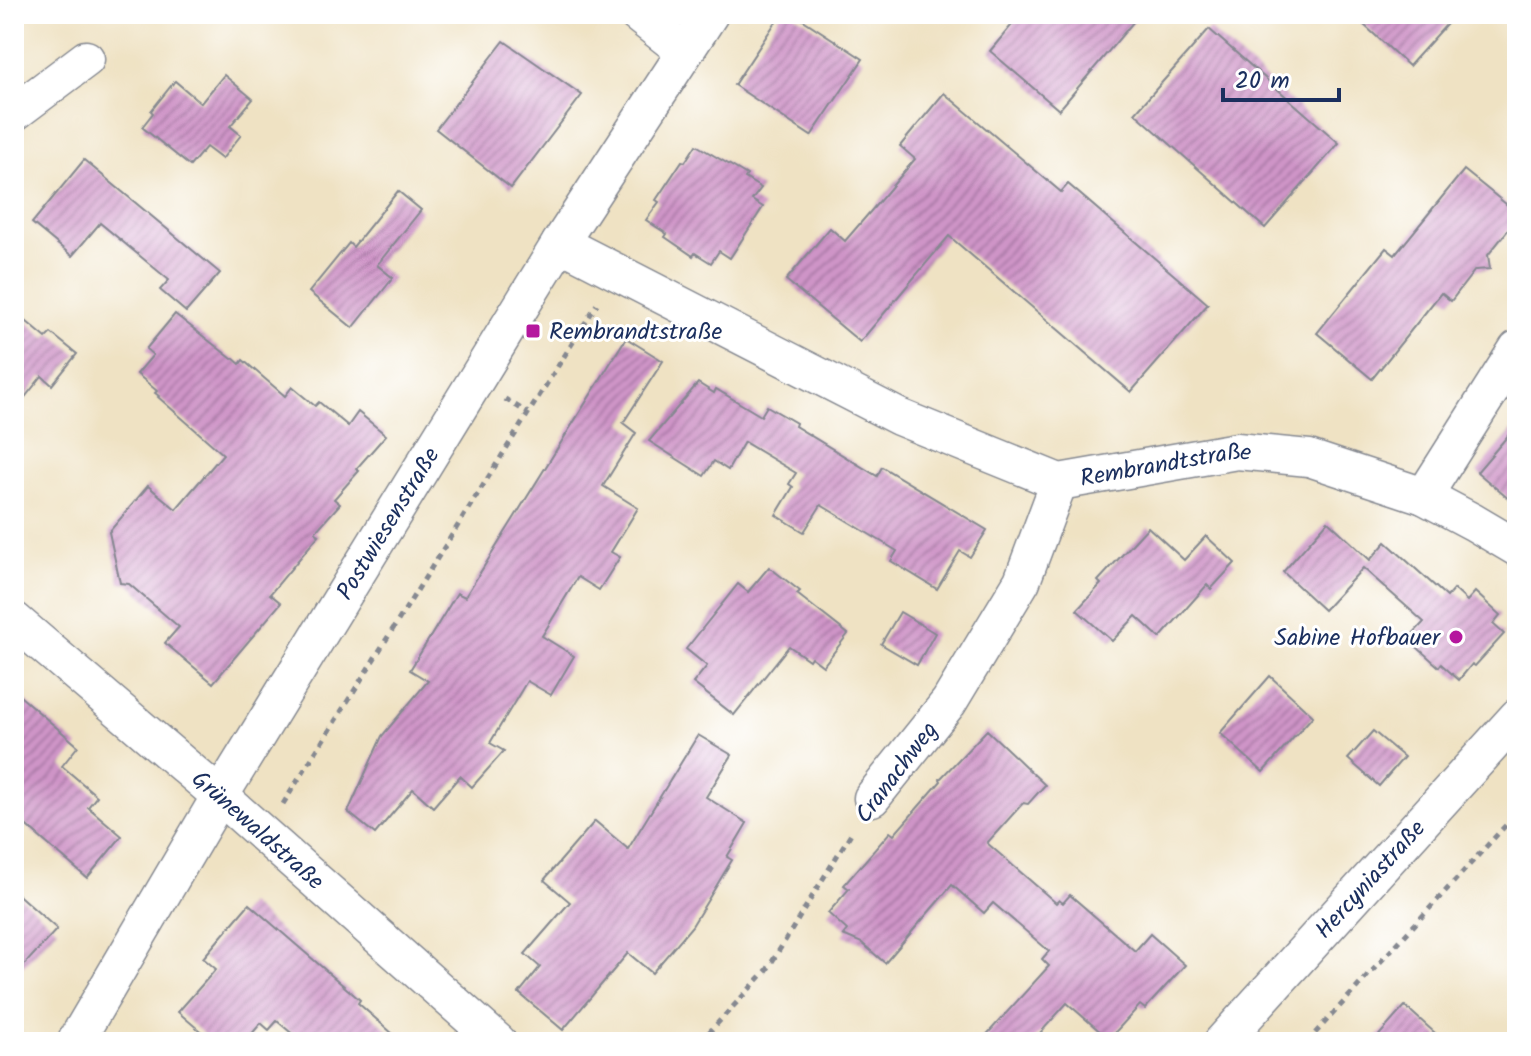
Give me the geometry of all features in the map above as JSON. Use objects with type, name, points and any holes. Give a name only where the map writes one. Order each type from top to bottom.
[{"type":"street","points":[[637,14],[684,51]]},
{"type":"street","name":"Postwiesenstraße","points":[[77,1039],[220,796],[560,243],[710,14]]},
{"type":"street","points":[[14,113],[86,59]]},
{"type":"street","name":"Rembrandtstraße","points":[[560,243],[899,417],[1059,482],[1237,451],[1309,458],[1424,496],[1517,548]]},
{"type":"street","points":[[1424,496],[1517,349]]},
{"type":"street","name":"Cranachweg","points":[[872,798],[949,702],[1022,581],[1059,482]]},
{"type":"street","name":"Grünewaldstraße","points":[[14,620],[220,796],[498,1042]]},
{"type":"street","name":"Hercyniastraße","points":[[1225,1041],[1517,717]]},
{"type":"path","points":[[264,835],[617,272]]},
{"type":"path","name":"Cranachweg","points":[[700,1042],[767,970],[872,798]]},
{"type":"path","points":[[1307,1042],[1517,813]]},
{"type":"building","points":[[781,14],[794,14],[863,59],[811,136],[734,85]]},
{"type":"building","points":[[1021,14],[1140,14],[1059,110],[990,51]]},
{"type":"building","points":[[1352,14],[1456,14],[1409,66]]},
{"type":"building","points":[[1209,29],[1339,143],[1265,228],[1135,113]]},
{"type":"building","points":[[504,41],[582,95],[511,188],[436,129]]},
{"type":"building","points":[[224,75],[253,99],[230,126],[241,135],[222,159],[206,147],[190,166],[142,127],[175,81],[201,103]]},
{"type":"building","points":[[944,93],[1061,192],[1068,184],[1208,304],[1131,392],[949,236],[860,342],[786,280],[830,228],[845,241],[883,197],[915,159],[900,146]]},
{"type":"building","points":[[696,145],[747,175],[745,178],[761,188],[752,200],[763,207],[730,258],[719,251],[711,263],[695,253],[693,256],[646,220],[682,161],[685,162]]},
{"type":"building","points":[[84,160],[220,273],[186,312],[160,290],[169,280],[100,223],[72,256],[32,223]]},
{"type":"building","points":[[1464,170],[1517,213],[1517,219],[1488,255],[1490,269],[1475,270],[1451,301],[1441,293],[1372,379],[1317,333],[1386,248],[1395,255]]},
{"type":"building","points":[[398,191],[421,210],[377,265],[393,278],[353,328],[309,292],[349,243],[353,247]]},
{"type":"building","points":[[14,311],[46,338],[51,333],[77,354],[52,385],[42,376],[14,411]]},
{"type":"building","points":[[175,314],[232,359],[240,364],[243,360],[285,396],[292,387],[315,406],[319,402],[348,426],[358,412],[386,435],[334,499],[340,504],[315,532],[319,535],[270,594],[281,603],[213,683],[165,643],[179,627],[129,584],[120,583],[109,532],[148,486],[176,509],[223,454],[158,397],[157,391],[137,374],[153,355],[146,349]]},
{"type":"building","points":[[626,338],[663,361],[623,423],[636,433],[603,486],[638,508],[611,552],[620,557],[599,590],[578,577],[542,636],[574,656],[551,695],[527,681],[490,743],[504,751],[472,787],[460,776],[433,807],[413,789],[375,834],[348,812],[382,736],[428,681],[410,670],[457,593],[465,597]]},
{"type":"building","points":[[698,383],[714,393],[716,389],[761,416],[767,406],[877,476],[882,467],[987,530],[970,557],[960,551],[937,589],[891,561],[897,551],[821,505],[804,532],[776,515],[793,487],[789,484],[796,473],[744,442],[728,470],[714,461],[704,476],[649,441]]},
{"type":"building","points":[[1517,425],[1517,506],[1477,472]]},
{"type":"building","points":[[1328,521],[1370,560],[1386,542],[1447,597],[1454,589],[1467,601],[1475,592],[1500,615],[1493,624],[1504,634],[1459,680],[1408,639],[1424,622],[1363,568],[1324,610],[1283,572]]},
{"type":"building","points":[[1148,527],[1184,560],[1206,536],[1235,563],[1211,589],[1207,585],[1160,638],[1136,616],[1112,641],[1077,610],[1101,584],[1098,581]]},
{"type":"building","points":[[769,567],[800,591],[797,594],[848,634],[823,666],[789,646],[734,715],[693,683],[707,666],[686,649],[738,584],[748,592]]},
{"type":"building","points":[[900,612],[935,633],[917,665],[881,644]]},
{"type":"building","points":[[1270,676],[1313,716],[1263,772],[1220,733]]},
{"type":"building","points":[[14,691],[78,746],[62,766],[97,796],[88,807],[122,836],[87,878],[14,815]]},
{"type":"building","points":[[987,730],[1045,785],[1028,804],[1023,803],[987,843],[1056,903],[1059,900],[1063,903],[1070,895],[1135,951],[1150,934],[1185,965],[1145,1009],[1140,1005],[1109,1039],[1067,1003],[1032,1042],[980,1042],[1049,966],[1042,959],[1049,951],[993,903],[984,913],[952,885],[885,963],[862,943],[843,935],[847,930],[828,913],[849,889],[844,885],[890,832],[894,835],[940,779]]},
{"type":"building","points":[[1373,731],[1404,757],[1379,786],[1348,759]]},
{"type":"building","points":[[698,735],[732,755],[706,797],[747,823],[727,857],[732,860],[692,926],[652,973],[628,953],[563,1030],[519,993],[540,967],[525,954],[570,902],[544,880],[595,821],[628,849]]},
{"type":"building","points":[[14,891],[57,929],[14,976]]},
{"type":"building","points":[[249,904],[360,1000],[358,1003],[402,1042],[302,1042],[277,1021],[269,1030],[261,1023],[245,1042],[213,1042],[178,1012],[216,969],[203,958]]},
{"type":"building","points":[[1405,1006],[1445,1042],[1373,1042]]},
{"type":"place","name":"Rembrandtstraße","points":[[533,331]]},
{"type":"place","name":"Sabine Hofbauer","points":[[1456,637]]}]
